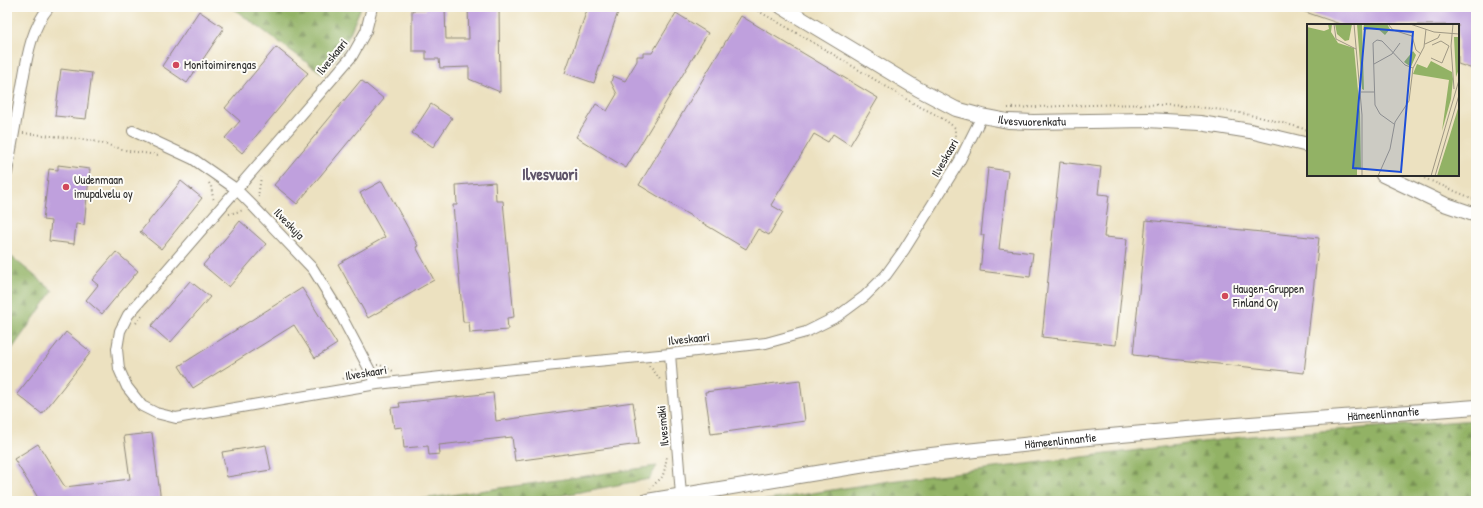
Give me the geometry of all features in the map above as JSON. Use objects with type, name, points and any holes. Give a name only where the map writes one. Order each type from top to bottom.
[{"type":"main road","name":"Ilvesvuorenkatu","points":[[782,7],[918,89],[956,109],[982,116],[1008,121],[1033,122],[1147,120],[1200,123],[1250,130],[1307,145]]},
{"type":"main road","points":[[1385,176],[1444,204],[1476,215]]},
{"type":"main road","name":"Hämeenlinnantie","points":[[650,501],[914,457],[981,449],[1210,427],[1476,407]]},
{"type":"street","points":[[7,173],[29,49],[36,28],[49,7]]},
{"type":"street","name":"Ilveskaari","points":[[372,7],[366,31],[352,56],[128,315],[120,331],[117,350],[119,369],[127,387],[142,406],[156,413],[176,418],[377,384],[514,369],[647,357],[766,343],[806,332],[838,316],[865,296],[886,275],[904,250],[959,162],[982,116]]},
{"type":"street","name":"Ilveskuja","points":[[133,131],[193,159],[236,189],[313,268],[337,308],[377,384]]},
{"type":"street","name":"Ilvesmäki","points":[[670,354],[681,495]]},
{"type":"path","points":[[751,7],[821,46],[910,101],[949,122],[956,128],[955,141],[940,172]]},
{"type":"path","points":[[1004,108],[1150,105],[1201,108],[1249,115],[1307,130]]},
{"type":"path","points":[[14,132],[90,140],[160,156]]},
{"type":"path","points":[[226,218],[230,213],[242,211],[258,196],[262,175]]},
{"type":"path","points":[[1419,176],[1476,200]]},
{"type":"path","points":[[208,182],[212,186],[213,198],[230,213]]},
{"type":"path","points":[[258,196],[262,201]]},
{"type":"path","points":[[133,326],[143,315]]},
{"type":"path","points":[[647,357],[648,366],[659,376],[662,384]]},
{"type":"path","points":[[376,358],[380,365]]},
{"type":"path","points":[[341,381],[352,370],[368,367],[380,365],[393,371],[400,370]]},
{"type":"path","points":[[650,501],[650,488],[661,478],[666,464],[667,448]]},
{"type":"green space","points":[[231,7],[361,7],[344,47],[323,74]]},
{"type":"green space","points":[[7,253],[53,291],[7,356]]},
{"type":"green space","points":[[1476,420],[1476,501],[761,501],[890,481],[1251,436]]},
{"type":"green space","points":[[657,466],[649,479],[532,501],[408,501]]},
{"type":"building","points":[[425,7],[445,7],[446,39],[469,39],[468,7],[499,7],[500,92],[469,79],[469,67],[440,68],[439,59],[426,59],[426,51],[412,51],[412,10],[425,10]]},
{"type":"building","points":[[588,7],[603,7],[618,12],[594,83],[565,73]]},
{"type":"building","points":[[1476,7],[1476,70],[1459,64],[1459,24],[1340,24],[1294,8]]},
{"type":"building","points":[[199,11],[224,28],[187,83],[162,66]]},
{"type":"building","points":[[676,13],[708,33],[626,168],[576,137],[596,104],[607,111],[617,94],[611,82],[613,76],[625,81],[637,61],[637,56],[643,56],[643,53],[652,53]]},
{"type":"building","points":[[741,16],[878,98],[850,145],[833,134],[828,142],[814,134],[771,205],[783,212],[769,235],[758,229],[746,249],[639,185]]},
{"type":"building","points":[[276,47],[308,73],[242,153],[225,138],[240,121],[225,108]]},
{"type":"building","points":[[61,69],[92,73],[86,119],[55,116]]},
{"type":"building","points":[[361,80],[384,99],[297,204],[274,185]]},
{"type":"building","points":[[431,104],[452,118],[433,147],[412,133]]},
{"type":"building","points":[[1060,162],[1101,167],[1098,194],[1109,195],[1104,237],[1127,239],[1116,345],[1042,337]]},
{"type":"building","points":[[58,165],[90,169],[84,225],[76,224],[74,244],[49,241],[51,221],[43,220],[49,169],[58,170]]},
{"type":"building","points":[[988,168],[1008,171],[999,249],[1033,253],[1030,277],[980,271],[984,235],[981,235]]},
{"type":"building","points":[[181,181],[202,198],[161,249],[140,232]]},
{"type":"building","points":[[382,181],[418,246],[416,247],[434,280],[368,318],[338,264],[385,237],[360,193]]},
{"type":"building","points":[[495,182],[496,201],[503,201],[514,317],[507,318],[508,330],[470,333],[469,322],[463,322],[453,205],[457,205],[456,185]]},
{"type":"building","name":"Haugen-Gruppen Finland Oy","points":[[1146,220],[1319,238],[1304,373],[1133,355]]},
{"type":"building","points":[[240,221],[266,244],[229,287],[203,265]]},
{"type":"building","points":[[116,252],[138,271],[102,314],[86,300],[98,285],[92,280]]},
{"type":"building","points":[[190,281],[210,297],[170,343],[151,326]]},
{"type":"building","points":[[302,288],[337,344],[315,358],[294,325],[193,388],[179,366]]},
{"type":"building","points":[[66,332],[91,352],[42,414],[17,394]]},
{"type":"building","points":[[800,380],[805,421],[711,434],[705,392]]},
{"type":"building","points":[[493,393],[496,421],[633,402],[639,444],[515,461],[512,437],[439,445],[440,454],[429,455],[428,446],[404,448],[402,427],[394,428],[391,408],[400,407],[399,403]]},
{"type":"building","points":[[152,433],[161,501],[40,501],[14,459],[38,444],[65,487],[130,479],[124,436]]},
{"type":"building","points":[[266,445],[271,470],[227,477],[222,452]]},
{"type":"place","name":"Monitoimirengas","points":[[176,65]]},
{"type":"place","name":"Uudenmaan imupalvelu oy","points":[[66,187]]},
{"type":"place","name":"Haugen-Gruppen Finland Oy","points":[[1225,296]]},
{"type":"district","name":"Ilvesvuori","points":[[550,174]]}]
